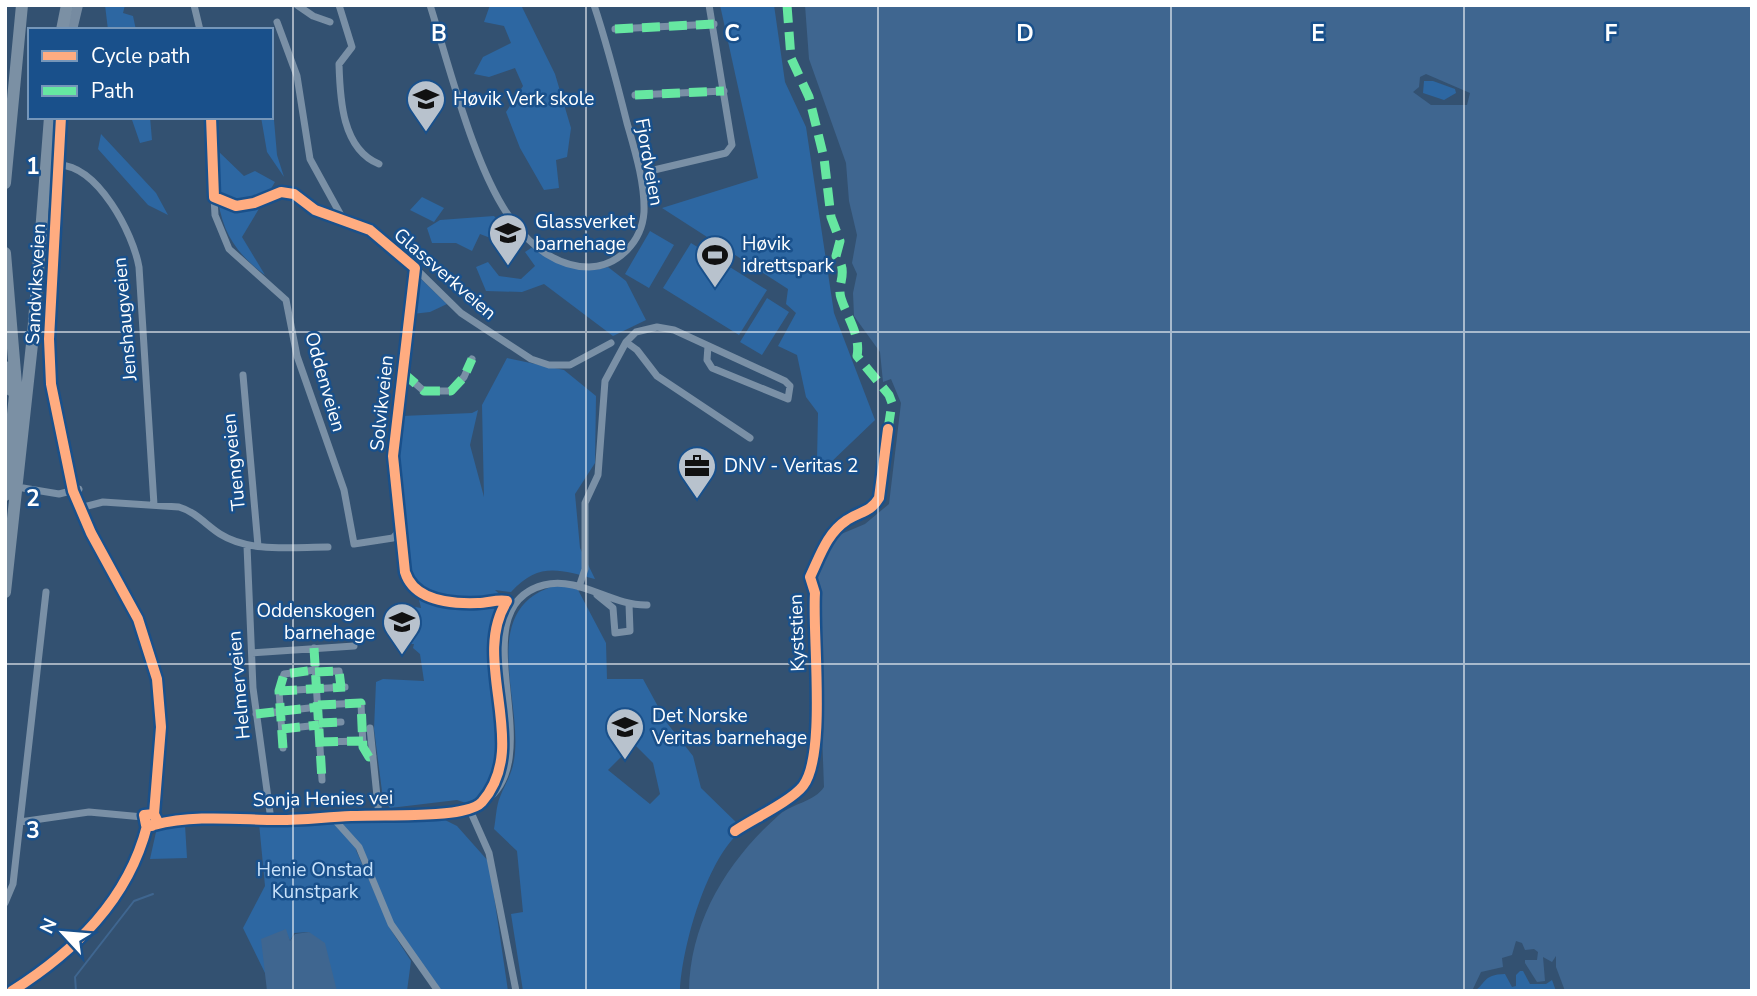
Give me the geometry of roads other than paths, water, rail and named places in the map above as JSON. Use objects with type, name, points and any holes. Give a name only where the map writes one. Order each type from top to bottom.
[{"type":"highway","points":[[5,183],[22,5]]},
{"type":"highway","points":[[62,28],[67,5]]},
{"type":"highway","points":[[5,592],[14,465],[50,119]]},
{"type":"highway","points":[[5,253],[16,352],[14,465],[5,495]]},
{"type":"highway","points":[[5,367],[15,412]]},
{"type":"main road","points":[[72,28],[78,5]]},
{"type":"main road","name":"Sandviksveien","points":[[26,987],[89,931],[132,869],[150,818],[157,778],[161,710],[152,660],[138,619],[98,543],[76,490],[64,451],[52,391],[49,352],[61,119]]},
{"type":"main road","points":[[12,991],[26,987]]},
{"type":"street","points":[[194,5],[200,28]]},
{"type":"street","points":[[297,5],[313,16],[330,22]]},
{"type":"street","points":[[340,5],[352,47],[339,64],[344,115],[360,152],[379,164]]},
{"type":"street","name":"Fjordveien","points":[[430,5],[480,156],[505,211],[523,233],[545,253],[572,265],[591,267],[612,262],[631,246],[644,214],[635,153],[594,5]]},
{"type":"street","points":[[654,170],[685,165],[731,150],[733,140],[709,5]]},
{"type":"street","points":[[276,22],[297,76],[310,159],[343,219]]},
{"type":"street","points":[[615,29],[714,24]]},
{"type":"street","points":[[635,95],[724,91]]},
{"type":"street","points":[[211,119],[214,197]]},
{"type":"street","name":"Jenshaugveien","points":[[59,165],[80,170],[122,220],[134,246],[140,281],[154,505]]},
{"type":"street","name":"Glassverkveien","points":[[214,197],[230,204],[245,205],[289,192],[315,210],[370,230],[415,268],[450,304],[478,326],[542,363],[570,365],[611,343]]},
{"type":"street","name":"Oddenveien","points":[[214,197],[215,215],[229,249],[245,266],[282,294],[289,309],[297,356],[326,447],[344,490],[354,544]]},
{"type":"street","name":"Solvikveien","points":[[354,544],[393,538],[399,531],[393,456],[415,268]]},
{"type":"street","points":[[579,587],[584,569],[585,503],[598,475],[603,388],[626,342],[636,332],[657,327],[674,330],[785,381],[790,386],[788,399],[712,368],[706,360],[708,346]]},
{"type":"street","points":[[626,342],[637,350],[657,376],[750,438]]},
{"type":"street","name":"Solvikveien","points":[[402,372],[424,391],[451,391],[464,377],[472,359]]},
{"type":"street","name":"Tuengveien","points":[[243,375],[258,546]]},
{"type":"street","points":[[23,488],[59,494],[76,490]]},
{"type":"street","points":[[83,507],[103,502],[154,505],[190,511],[221,535],[247,546],[328,547]]},
{"type":"street","name":"Helmerveien","points":[[247,546],[256,714],[271,820]]},
{"type":"street","points":[[516,991],[489,853],[469,808],[495,792],[509,759],[504,644],[512,611],[526,594],[542,585],[558,583],[579,587],[629,604],[647,605]]},
{"type":"street","points":[[5,903],[13,884],[46,592]]},
{"type":"street","points":[[597,594],[614,608],[615,633],[630,631],[629,604]]},
{"type":"street","points":[[252,653],[354,646]]},
{"type":"street","points":[[314,648],[322,780]]},
{"type":"street","points":[[279,691],[343,687],[339,671],[286,672],[279,691],[283,748]]},
{"type":"street","points":[[256,714],[280,709],[361,703],[364,750],[373,756]]},
{"type":"street","points":[[282,729],[341,722]]},
{"type":"street","name":"Sonja Henies vei","points":[[370,728],[379,816]]},
{"type":"street","points":[[320,742],[363,741]]},
{"type":"street","name":"Sonja Henies vei","points":[[20,822],[89,812],[176,820],[271,820],[439,814],[469,808]]},
{"type":"street","name":"Sonja Henies vei","points":[[332,817],[359,847],[391,925],[439,991]]},
{"type":"waterway","points":[[76,991],[75,977],[134,901],[153,894]]},
{"type":"place","name":"Høvik Verk skole","points":[[426,133]]},
{"type":"place","name":"Glassverket barnehage","points":[[508,267]]},
{"type":"place","name":"Høvik idrettspark","points":[[715,289]]},
{"type":"place","name":"DNV - Veritas 2","points":[[697,500]]},
{"type":"place","name":"Oddenskogen barnehage","points":[[402,656]]},
{"type":"place","name":"Det Norske Veritas barnehage","points":[[625,761]]},
{"type":"park label","name":"Henie Onstad Kunstpark","points":[[315,881]]}]
